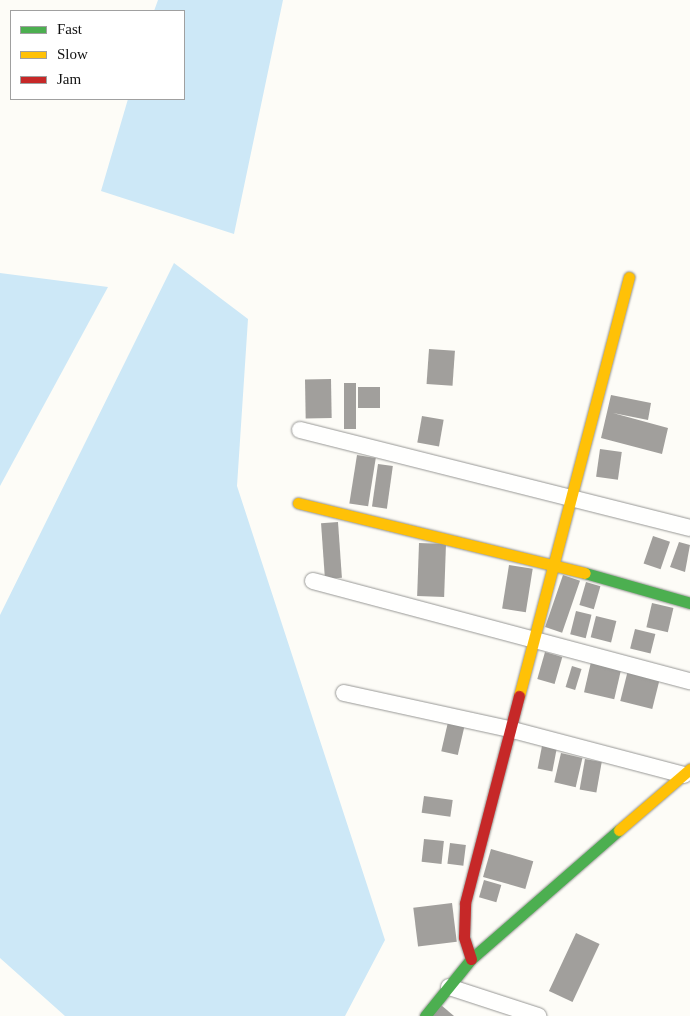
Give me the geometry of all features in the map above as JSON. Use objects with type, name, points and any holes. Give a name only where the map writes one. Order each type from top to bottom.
[{"type":"street","points":[[471,959],[464,937],[465,903],[531,639],[628,277]]},
{"type":"street","points":[[300,430],[570,496],[690,528]]},
{"type":"street","points":[[298,503],[551,563],[690,603]]},
{"type":"street","points":[[313,581],[690,681]]},
{"type":"street","points":[[344,693],[509,729],[687,772]]},
{"type":"street","points":[[426,1016],[471,959],[687,772]]},
{"type":"street","points":[[449,987],[538,1016]]},
{"type":"water","points":[[158,0],[283,0],[234,234],[101,191],[128,100],[185,100],[185,10],[154,10]]},
{"type":"water","points":[[174,263],[248,319],[237,486],[385,940],[345,1016],[65,1016],[0,958],[0,615]]},
{"type":"water","points":[[0,273],[108,287],[0,486]]},
{"type":"building","points":[[429,349],[455,351],[452,386],[427,384]]},
{"type":"building","points":[[305,379],[331,379],[332,418],[306,418]]},
{"type":"building","points":[[344,383],[356,383],[356,429],[344,429]]},
{"type":"building","points":[[358,387],[380,387],[380,408],[358,408]]},
{"type":"building","points":[[611,395],[651,403],[648,420],[613,413],[668,428],[662,454],[601,438]]},
{"type":"building","points":[[422,416],[444,420],[439,446],[417,443]]},
{"type":"building","points":[[600,449],[622,452],[618,480],[596,477]]},
{"type":"building","points":[[357,455],[376,458],[368,506],[349,503]]},
{"type":"building","points":[[378,464],[393,466],[387,509],[372,507]]},
{"type":"building","points":[[338,522],[342,578],[325,579],[321,523]]},
{"type":"building","points":[[653,536],[670,542],[661,569],[644,563]]},
{"type":"building","points":[[679,542],[690,545],[685,572],[670,567]]},
{"type":"building","points":[[419,543],[446,544],[444,597],[417,596]]},
{"type":"building","points":[[509,565],[533,569],[526,612],[502,608]]},
{"type":"building","points":[[563,575],[580,581],[562,633],[545,627]]},
{"type":"building","points":[[586,582],[600,586],[594,609],[579,605]]},
{"type":"building","points":[[652,603],[673,608],[668,632],[646,627]]},
{"type":"building","points":[[576,611],[592,615],[586,638],[570,634]]},
{"type":"building","points":[[596,616],[616,621],[611,642],[591,637]]},
{"type":"building","points":[[635,629],[655,634],[651,653],[630,648]]},
{"type":"building","points":[[545,652],[562,657],[555,684],[537,679]]},
{"type":"building","points":[[591,662],[621,669],[614,699],[584,692]]},
{"type":"building","points":[[572,666],[582,669],[575,690],[566,687]]},
{"type":"building","points":[[628,670],[660,678],[652,709],[620,701]]},
{"type":"building","points":[[448,722],[465,726],[458,755],[441,751]]},
{"type":"building","points":[[542,746],[557,749],[552,771],[538,769]]},
{"type":"building","points":[[561,753],[582,758],[576,787],[554,782]]},
{"type":"building","points":[[585,759],[602,762],[596,792],[580,790]]},
{"type":"building","points":[[424,796],[453,800],[450,817],[422,813]]},
{"type":"building","points":[[424,839],[444,841],[441,864],[422,862]]},
{"type":"building","points":[[450,843],[466,845],[463,866],[447,864]]},
{"type":"building","points":[[491,849],[533,861],[525,889],[483,877]]},
{"type":"building","points":[[484,880],[501,885],[496,902],[479,897]]},
{"type":"building","points":[[452,903],[457,942],[418,946],[413,908]]},
{"type":"building","points":[[576,933],[600,944],[573,1002],[549,991]]},
{"type":"building","points":[[441,1005],[454,1016],[432,1016]]},
{"type":"traffic: fast","points":[[585,573],[690,603]]},
{"type":"traffic: fast","points":[[425,1016],[471,959],[619,830]]},
{"type":"traffic: slow","points":[[519,696],[629,277]]},
{"type":"traffic: slow","points":[[298,503],[585,573]]},
{"type":"traffic: slow","points":[[619,830],[690,769]]},
{"type":"traffic: jam","points":[[471,959],[464,937],[465,903],[519,696]]}]
